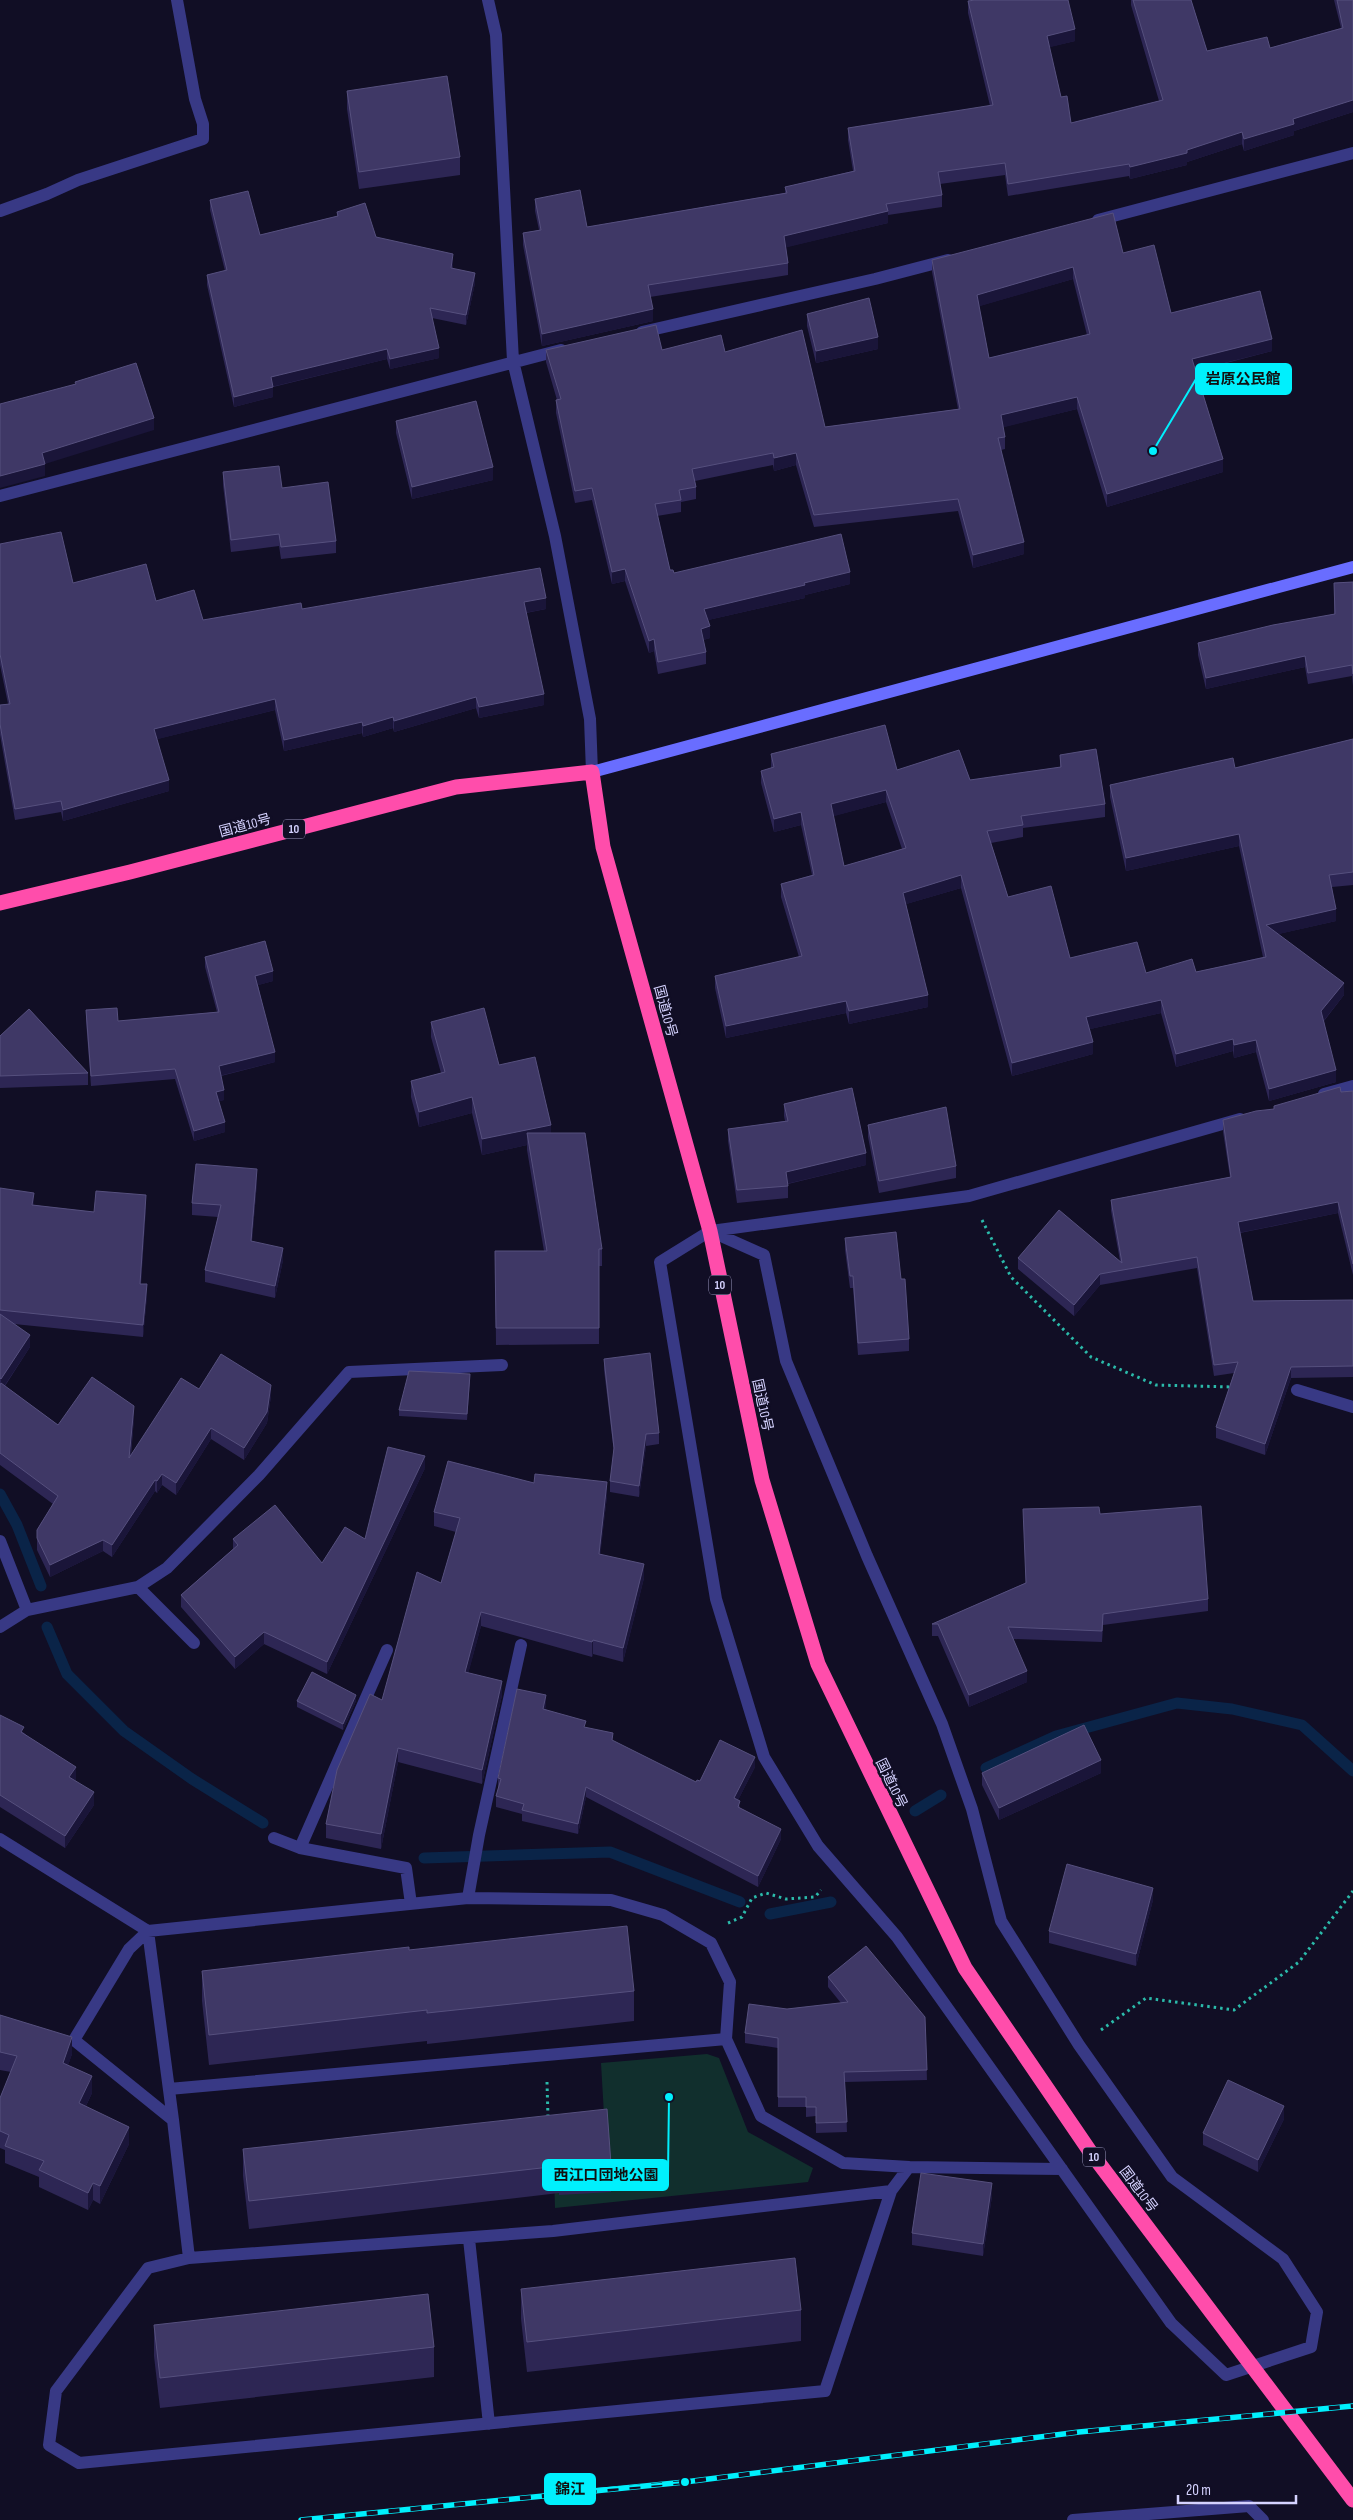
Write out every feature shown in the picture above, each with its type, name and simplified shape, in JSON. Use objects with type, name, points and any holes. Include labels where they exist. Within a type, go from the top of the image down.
[{"type":"highway","name":"国道10号","points":[[0,903],[130,872],[456,787],[592,772],[603,847],[710,1231],[762,1480],[818,1664],[876,1788],[965,1968],[1089,2150],[1353,2500]]},
{"type":"street","points":[[0,211],[47,194],[78,180],[203,139],[203,124],[195,99],[177,0]]},
{"type":"street","points":[[488,0],[496,35],[513,361],[556,536],[590,719],[592,772],[1353,567]]},
{"type":"street","points":[[1085,224],[1353,153]]},
{"type":"street","points":[[627,335],[865,281],[961,256]]},
{"type":"street","points":[[0,496],[513,361],[570,348]]},
{"type":"street","points":[[1315,1097],[1353,1086]]},
{"type":"street","points":[[710,1231],[764,1255],[786,1361],[866,1556],[942,1724],[972,1809],[1001,1921],[1079,2045],[1172,2176],[1283,2259],[1317,2312],[1311,2347],[1226,2375],[1171,2323],[897,1937],[818,1846],[764,1757],[716,1599],[660,1262],[710,1231],[970,1196],[1257,1114]]},
{"type":"street","points":[[0,1627],[27,1610],[138,1587],[167,1568],[252,1482],[350,1372],[502,1365]]},
{"type":"street","points":[[1297,1390],[1353,1406]]},
{"type":"street","points":[[0,1541],[27,1610]]},
{"type":"street","points":[[138,1587],[194,1643]]},
{"type":"street","points":[[468,1898],[479,1836],[522,1645]]},
{"type":"street","points":[[300,1848],[387,1650]]},
{"type":"street","points":[[274,1838],[300,1848],[406,1868],[411,1904]]},
{"type":"street","points":[[0,1839],[148,1931]]},
{"type":"street","points":[[174,2120],[74,2040],[129,1949],[148,1931],[468,1898],[611,1900],[663,1915],[711,1943],[730,1982],[726,2040],[761,2116],[843,2164],[1062,2169]]},
{"type":"street","points":[[148,1931],[174,2120],[190,2258]]},
{"type":"street","points":[[169,2089],[726,2040]]},
{"type":"street","points":[[891,2191],[469,2239],[190,2258],[148,2268],[56,2392],[49,2445],[80,2464],[825,2391],[891,2191],[909,2167]]},
{"type":"street","points":[[469,2239],[489,2424]]},
{"type":"street","points":[[1073,2520],[1249,2506],[1263,2520]]},
{"type":"path","points":[[970,1196],[1011,1278],[1092,1357],[1156,1385],[1241,1388]]},
{"type":"path","points":[[718,1922],[727,1923],[742,1917],[752,1898],[766,1893],[786,1899],[815,1897],[839,1870]]},
{"type":"path","points":[[1079,2045],[1146,1998],[1234,2010],[1299,1962],[1353,1891]]},
{"type":"path","points":[[546,2056],[548,2124]]},
{"type":"green space","points":[[707,2054],[719,2058],[748,2132],[813,2168],[808,2182],[555,2208],[553,2136],[605,2132],[601,2063]]},
{"type":"building","points":[[1068,0],[1075,29],[1047,36],[1061,97],[1067,96],[1071,123],[1163,100],[1133,0],[1191,0],[1207,51],[1267,37],[1270,48],[1343,28],[1337,0],[1353,0],[1353,100],[1293,119],[1294,124],[1244,139],[1242,132],[1187,150],[1187,153],[1130,167],[1129,164],[1008,184],[1005,163],[938,172],[942,195],[886,204],[888,211],[784,236],[788,263],[648,285],[653,309],[542,334],[523,233],[541,230],[535,199],[580,190],[587,227],[787,193],[785,187],[855,171],[848,128],[993,105],[968,1]]},
{"type":"building","points":[[447,76],[460,157],[359,172],[347,91]]},
{"type":"building","points":[[248,191],[260,235],[338,216],[337,212],[365,203],[376,237],[453,254],[451,268],[475,273],[466,315],[430,308],[439,348],[390,359],[387,349],[271,377],[273,387],[234,397],[207,275],[227,270],[210,200]]},
{"type":"building","points":[[1113,213],[1123,253],[1154,245],[1171,313],[1260,291],[1272,339],[1192,359],[1223,459],[1107,494],[1077,397],[1001,415],[1005,437],[998,438],[1024,542],[973,555],[958,499],[814,515],[796,453],[774,458],[773,453],[692,469],[696,487],[679,490],[681,500],[655,504],[670,570],[673,570],[674,573],[841,534],[850,572],[804,583],[805,585],[704,609],[710,626],[701,629],[706,652],[658,662],[654,639],[649,641],[625,569],[612,572],[592,488],[575,491],[556,400],[561,399],[546,350],[656,325],[662,350],[721,335],[725,352],[802,330],[825,427],[960,409],[932,260]],"holes":[[[1073,267],[1090,334],[989,358],[977,295]]]},
{"type":"building","points":[[869,298],[878,337],[816,351],[807,314]]},
{"type":"building","points":[[136,363],[154,418],[42,453],[45,464],[0,476],[0,404],[76,384],[75,382]]},
{"type":"building","points":[[476,401],[493,467],[412,487],[396,421]]},
{"type":"building","points":[[279,466],[282,488],[328,482],[336,541],[281,547],[279,534],[231,540],[223,472]]},
{"type":"building","points":[[61,532],[73,583],[146,564],[156,601],[194,590],[203,620],[301,603],[302,609],[540,568],[546,598],[524,602],[544,694],[479,707],[476,697],[394,721],[393,717],[363,726],[362,722],[284,740],[275,699],[154,729],[169,780],[63,810],[61,801],[15,809],[0,724],[0,705],[10,704],[0,654],[0,544]]},
{"type":"building","points":[[1353,582],[1353,674],[1352,665],[1308,673],[1305,656],[1206,678],[1198,643],[1273,625],[1335,614],[1334,583]]},
{"type":"building","points":[[885,725],[897,770],[959,750],[970,780],[1061,767],[1060,755],[1096,749],[1105,804],[1021,816],[1023,825],[987,831],[1008,897],[1051,886],[1070,958],[1137,942],[1146,973],[1192,959],[1196,972],[1266,957],[1239,834],[1126,858],[1110,785],[1233,758],[1235,768],[1353,739],[1353,872],[1329,875],[1336,909],[1266,925],[1344,983],[1321,1011],[1336,1070],[1269,1089],[1256,1040],[1234,1045],[1233,1039],[1176,1054],[1161,1000],[1086,1017],[1093,1042],[1012,1063],[961,875],[903,893],[928,995],[849,1011],[846,1001],[726,1026],[715,976],[802,956],[781,884],[814,875],[801,812],[774,819],[761,771],[774,767],[771,754]],"holes":[[[886,790],[906,848],[844,866],[831,804]]]},
{"type":"building","points":[[265,941],[273,971],[255,976],[275,1052],[219,1066],[224,1090],[216,1092],[225,1122],[194,1131],[175,1069],[91,1076],[86,1010],[117,1008],[118,1021],[219,1012],[205,957]]},
{"type":"building","points":[[484,1008],[499,1065],[535,1057],[551,1125],[482,1139],[472,1097],[419,1112],[411,1081],[445,1072],[431,1022]]},
{"type":"building","points":[[29,1009],[88,1073],[0,1076],[0,1036]]},
{"type":"building","points":[[1340,1087],[1341,1092],[1353,1091],[1353,1264],[1338,1202],[1238,1222],[1253,1301],[1353,1300],[1353,1366],[1291,1367],[1265,1444],[1216,1427],[1238,1362],[1214,1365],[1197,1257],[1100,1274],[1074,1305],[1018,1258],[1059,1210],[1122,1263],[1111,1200],[1231,1177],[1223,1120],[1256,1111],[1274,1109],[1274,1106]]},
{"type":"building","points":[[852,1088],[866,1153],[786,1172],[788,1186],[737,1190],[728,1129],[788,1121],[784,1104]]},
{"type":"building","points":[[946,1107],[956,1166],[879,1181],[868,1125]]},
{"type":"building","points":[[527,1133],[585,1133],[602,1249],[599,1249],[599,1328],[496,1328],[495,1251],[547,1251]]},
{"type":"building","points":[[196,1164],[257,1169],[251,1241],[283,1248],[275,1286],[205,1270],[221,1205],[192,1203]]},
{"type":"building","points":[[0,1188],[34,1193],[32,1205],[94,1212],[96,1191],[146,1195],[140,1284],[147,1284],[143,1325],[0,1310]]},
{"type":"building","points":[[896,1232],[901,1279],[905,1279],[909,1339],[858,1343],[853,1276],[850,1276],[845,1238]]},
{"type":"building","points":[[0,1314],[30,1335],[1,1379],[0,1378]]},
{"type":"building","points":[[650,1353],[659,1433],[646,1434],[639,1486],[610,1481],[614,1448],[604,1359]]},
{"type":"building","points":[[221,1354],[271,1385],[267,1412],[244,1448],[211,1428],[176,1483],[162,1474],[157,1481],[155,1480],[112,1545],[103,1540],[50,1565],[37,1538],[37,1530],[58,1496],[0,1453],[1,1383],[58,1425],[92,1377],[134,1406],[129,1458],[181,1378],[199,1389]]},
{"type":"building","points":[[409,1371],[470,1374],[467,1414],[399,1410]]},
{"type":"building","points":[[388,1447],[425,1456],[327,1662],[264,1632],[235,1657],[181,1595],[238,1545],[233,1539],[275,1505],[322,1563],[345,1527],[365,1539]]},
{"type":"building","points":[[448,1461],[534,1483],[535,1474],[607,1482],[599,1554],[644,1564],[623,1648],[593,1640],[592,1642],[481,1612],[465,1672],[502,1681],[482,1770],[398,1748],[381,1834],[326,1824],[337,1770],[370,1694],[382,1700],[417,1572],[441,1583],[460,1518],[434,1512]]},
{"type":"building","points":[[1201,1506],[1208,1599],[1103,1614],[1102,1631],[1008,1627],[1027,1671],[969,1695],[938,1624],[932,1624],[1026,1583],[1023,1509],[1099,1507],[1100,1514]]},
{"type":"building","points":[[312,1672],[356,1695],[343,1724],[297,1701]]},
{"type":"building","points":[[517,1689],[546,1695],[543,1709],[586,1721],[584,1727],[613,1733],[612,1740],[696,1782],[697,1780],[700,1781],[720,1740],[755,1757],[734,1798],[740,1801],[738,1807],[781,1829],[758,1876],[586,1787],[578,1824],[522,1810],[524,1804],[496,1796],[501,1779],[498,1778]]},
{"type":"building","points":[[0,1715],[24,1727],[21,1732],[76,1767],[69,1777],[94,1792],[65,1836],[0,1795]]},
{"type":"building","points":[[1084,1725],[1101,1760],[999,1808],[982,1773]]},
{"type":"building","points":[[1067,1864],[1153,1888],[1136,1954],[1049,1931]]},
{"type":"building","points":[[627,1926],[634,1991],[427,2013],[427,2010],[209,2035],[202,1971],[409,1947],[409,1950]]},
{"type":"building","points":[[866,1946],[925,2017],[927,2070],[844,2072],[847,2122],[816,2123],[816,2107],[806,2107],[806,2097],[778,2097],[778,2038],[745,2033],[749,2004],[787,2009],[848,2002],[828,1977]]},
{"type":"building","points":[[0,2015],[72,2037],[63,2063],[92,2076],[79,2103],[129,2127],[100,2186],[93,2183],[88,2193],[39,2170],[44,2161],[5,2146],[9,2135],[0,2131],[0,2098],[17,2056],[0,2052]]},
{"type":"building","points":[[1228,2080],[1284,2106],[1258,2160],[1203,2133]]},
{"type":"building","points":[[607,2109],[611,2164],[559,2168],[559,2166],[249,2201],[243,2149]]},
{"type":"building","points":[[921,2173],[992,2183],[983,2244],[912,2233]]},
{"type":"building","points":[[795,2258],[801,2310],[527,2342],[521,2289]]},
{"type":"building","points":[[428,2294],[434,2347],[160,2378],[154,2325]]},
{"type":"waterway","points":[[0,1494],[17,1525],[41,1586]]},
{"type":"waterway","points":[[47,1627],[67,1674],[124,1731],[192,1779],[263,1823]]},
{"type":"waterway","points":[[986,1768],[1056,1736],[1177,1703],[1232,1709],[1302,1725],[1353,1771]]},
{"type":"waterway","points":[[915,1811],[941,1795]]},
{"type":"waterway","points":[[424,1858],[610,1852],[740,1902]]},
{"type":"waterway","points":[[770,1914],[831,1902]]},
{"type":"railway","points":[[301,2520],[685,2482],[1079,2432],[1353,2406]]},
{"type":"place","name":"岩原公民館","points":[[1153,451]]},
{"type":"place","name":"西江口団地公園","points":[[669,2097]]},
{"type":"place","name":"錦江","points":[[685,2482]]}]
